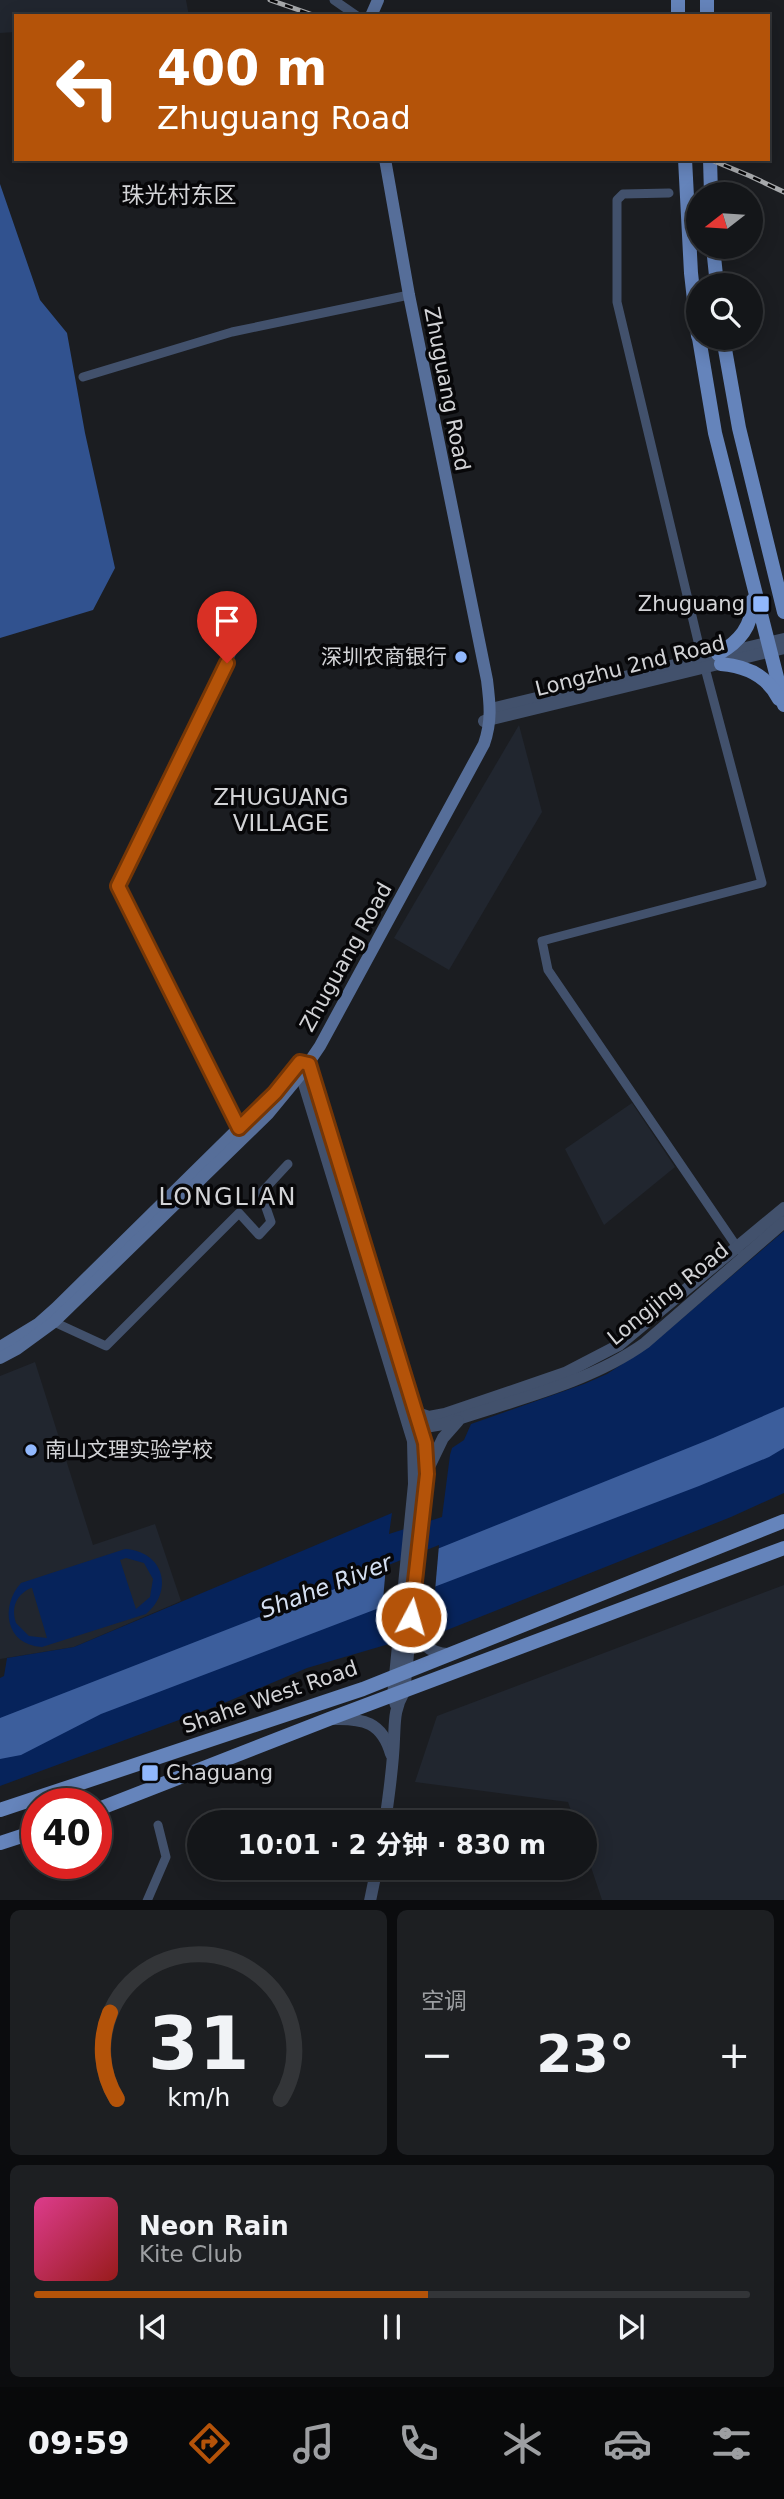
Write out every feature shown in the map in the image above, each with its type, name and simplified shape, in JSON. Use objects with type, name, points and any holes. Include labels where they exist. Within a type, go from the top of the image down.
[{"type":"main road","name":"Zhuguang Road","points":[[0,1358],[27,1343],[54,1322],[268,1114],[303,1067],[314,1041],[489,716],[385,161]]},
{"type":"main road","points":[[685,161],[691,273]]},
{"type":"main road","points":[[710,161],[711,182]]},
{"type":"main road","points":[[700,350],[715,433],[754,588],[774,648],[784,706]]},
{"type":"main road","points":[[725,350],[739,428],[784,612]]},
{"type":"main road","points":[[754,588],[750,621],[743,635],[719,659],[752,670],[765,680],[784,706]]},
{"type":"main road","name":"Zhuguang Road","points":[[0,1347],[38,1324],[56,1308],[303,1067]]},
{"type":"main road","name":"Shahe West Road","points":[[0,1810],[363,1689],[784,1521]]},
{"type":"main road","name":"Shahe West Road","points":[[112,1804],[329,1719],[397,1698],[784,1548]]},
{"type":"main road","points":[[0,1843],[21,1836]]},
{"type":"street","points":[[334,0],[354,14]]},
{"type":"street","points":[[669,193],[624,194],[617,200],[617,302],[703,663],[762,883],[542,941],[548,970],[740,1252]]},
{"type":"street","points":[[83,377],[232,331],[409,295]]},
{"type":"street","points":[[239,638],[118,886],[239,1128]]},
{"type":"street","name":"Longzhu 2nd Road","points":[[489,716],[774,648],[784,639]]},
{"type":"street","points":[[303,1067],[412,1416],[415,1474],[386,1810]]},
{"type":"street","points":[[54,1322],[106,1346],[239,1213],[259,1235],[271,1222],[261,1193],[288,1164]]},
{"type":"street","name":"Longjing Road","points":[[421,1426],[438,1426],[584,1377],[625,1357],[784,1208]]},
{"type":"street","name":"Longjing Road","points":[[412,1416],[445,1414],[565,1373],[600,1356],[638,1332],[740,1252],[784,1222]]},
{"type":"street","points":[[400,1674],[411,1617],[427,1474],[421,1426],[412,1416]]},
{"type":"street","points":[[427,1474],[443,1438],[466,1416]]},
{"type":"street","points":[[411,1617],[416,1634],[423,1643],[438,1653],[450,1654]]},
{"type":"street","points":[[329,1719],[352,1719],[372,1725],[384,1738],[392,1758]]},
{"type":"street","points":[[147,1900],[166,1857],[158,1825]]},
{"type":"street","points":[[370,1900],[374,1880]]},
{"type":"shaded area","points":[[0,0],[186,0],[189,14],[14,14],[14,32],[0,33]]},
{"type":"shaded area","points":[[0,184],[40,300],[67,333],[85,433],[115,568],[93,610],[0,638]]},
{"type":"shaded area","points":[[519,725],[542,812],[449,970],[394,938]]},
{"type":"shaded area","points":[[632,1103],[675,1167],[604,1225],[565,1149]]},
{"type":"shaded area","points":[[784,1231],[784,1493],[731,1517],[442,1632],[430,1632],[307,1668],[217,1706],[0,1786],[0,1678],[4,1676],[7,1658],[74,1647],[392,1513],[389,1534],[442,1517],[452,1448],[464,1440],[471,1424],[607,1374],[651,1345]]},
{"type":"shaded area","name":"南山文理实验学校","points":[[35,1362],[93,1545],[155,1524],[181,1601],[74,1647],[0,1659],[0,1376]]},
{"type":"shaded area","points":[[784,1407],[784,1448],[769,1457],[101,1714],[21,1755],[0,1759],[0,1718],[259,1617],[263,1619]]},
{"type":"shaded area","points":[[125,1549],[138,1551],[156,1564],[162,1583],[155,1604],[146,1614],[42,1647],[30,1645],[20,1639],[10,1623],[10,1602],[21,1583]],"holes":[[[126,1558],[144,1563],[153,1579],[150,1597],[136,1609],[120,1560]],[[32,1588],[47,1638],[29,1636],[16,1623],[16,1602]]]},
{"type":"shaded area","points":[[784,1585],[784,1900],[602,1900],[595,1880],[597,1810],[571,1810],[568,1802],[415,1782],[437,1716]]},
{"type":"pier","points":[[439,1545],[435,1591],[382,1611],[386,1566]]},
{"type":"railway","points":[[270,0],[310,14]]},
{"type":"railway","points":[[714,161],[784,192]]},
{"type":"place","name":"Zhuguang","points":[[761,604]]},
{"type":"place","name":"深圳农商银行","points":[[461,657]]},
{"type":"place","name":"南山文理实验学校","points":[[31,1450]]},
{"type":"place","name":"Chaguang","points":[[150,1773]]},
{"type":"district","name":"珠光村东区","points":[[179,195]]},
{"type":"district","name":"ZHUGUANG VILLAGE","points":[[281,810]]},
{"type":"district","name":"LONGLIAN","points":[[228,1197]]},
{"type":"route","points":[[227,663],[118,886],[239,1128],[275,1093],[300,1062],[309,1064],[425,1443],[427,1474],[411,1617]]},
{"type":"water label","name":"Shahe River","points":[[326,1586]]}]
